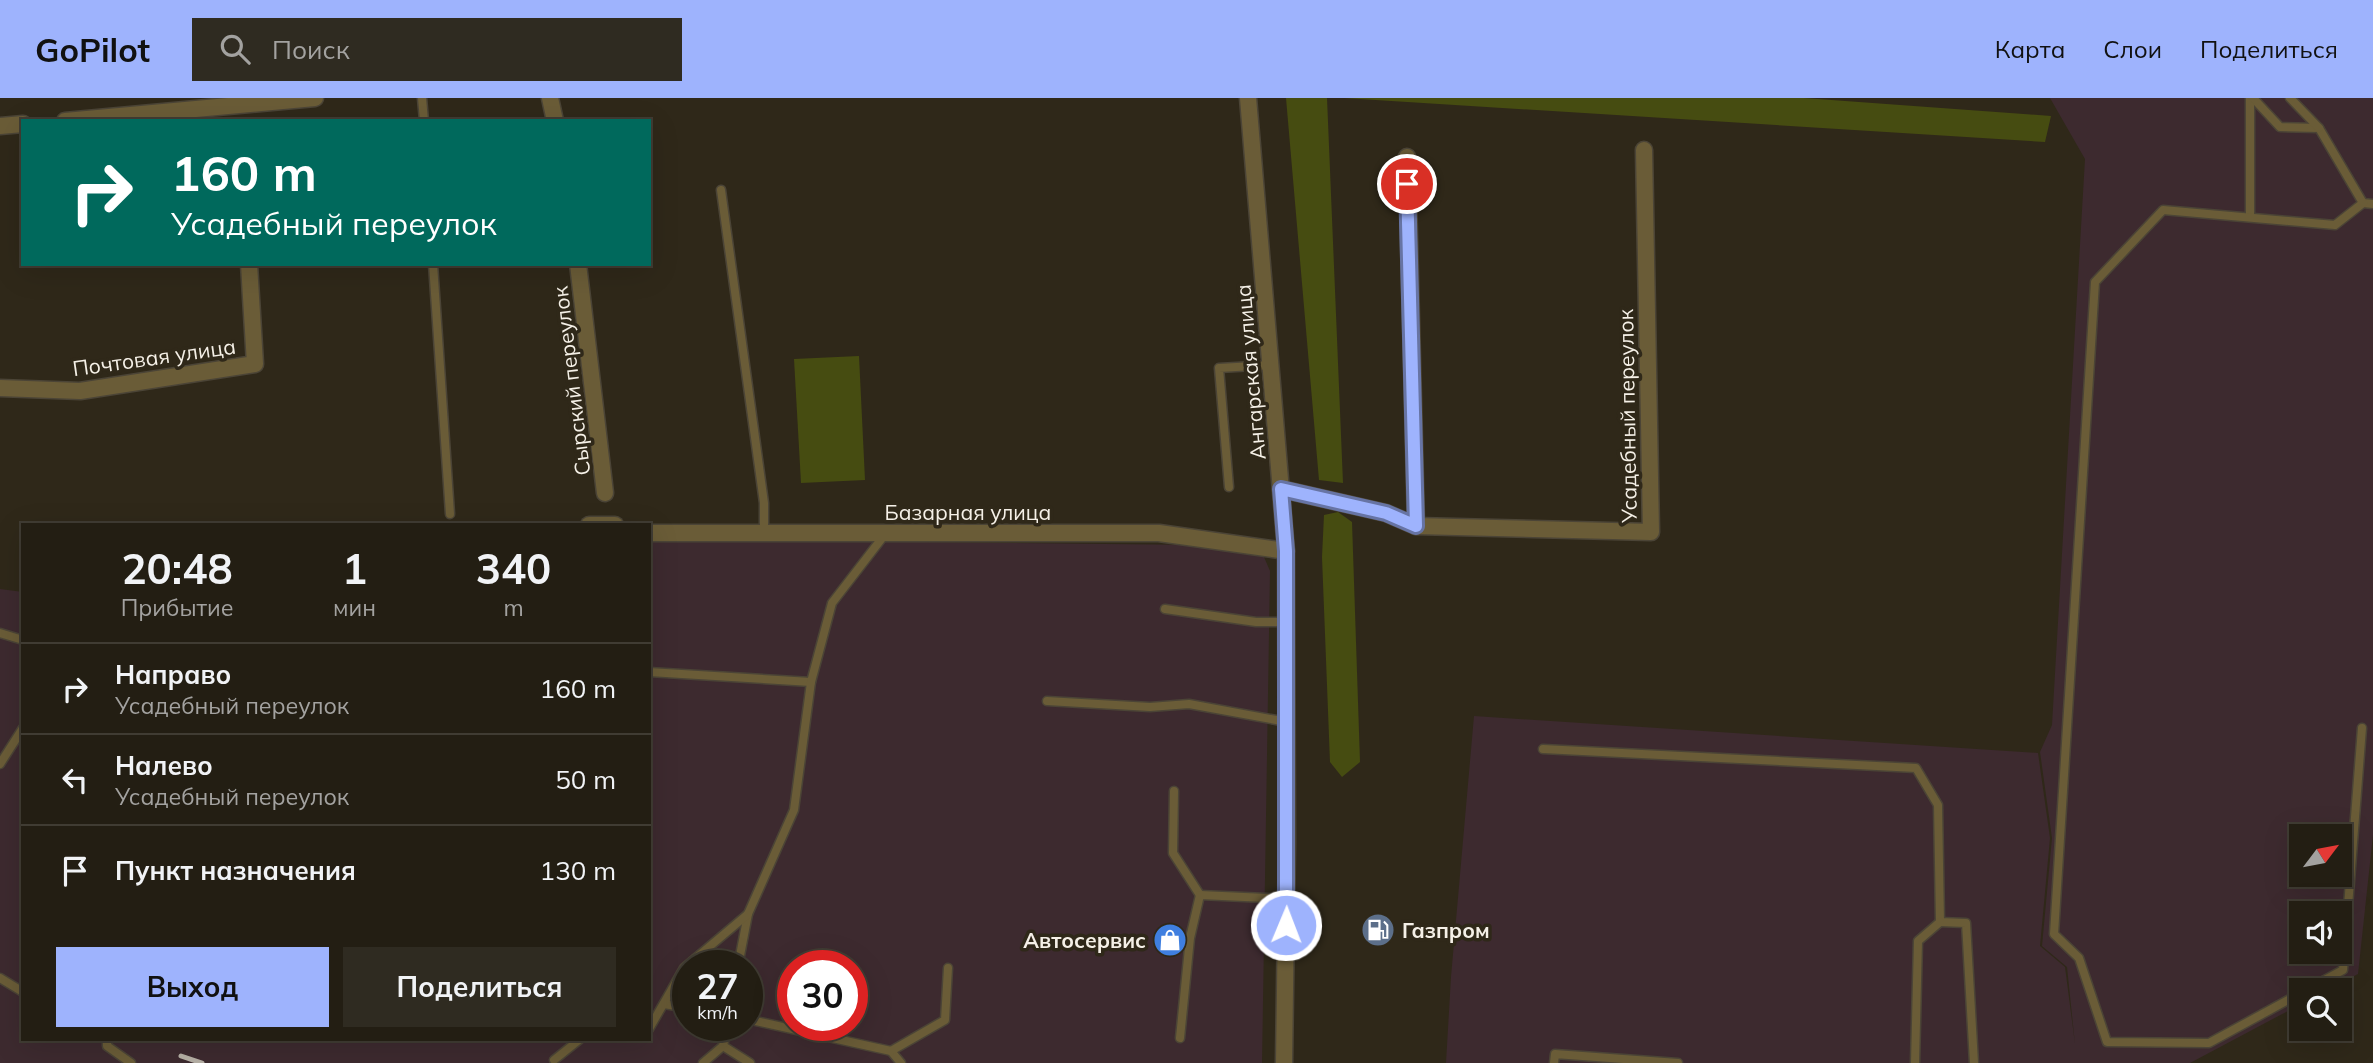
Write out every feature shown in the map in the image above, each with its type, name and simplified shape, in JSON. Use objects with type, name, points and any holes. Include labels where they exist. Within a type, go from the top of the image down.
[{"type":"street","points":[[111,119],[248,113],[293,98],[315,98]]},
{"type":"street","points":[[550,98],[555,119]]},
{"type":"street","name":"Ангарская улица","points":[[1248,98],[1286,551],[1287,899],[1284,1063]]},
{"type":"street","points":[[0,127],[21,124]]},
{"type":"street","name":"Усадебный переулок","points":[[1281,489],[1386,513],[1416,526],[1651,532],[1644,150]]},
{"type":"street","points":[[1407,157],[1416,526]]},
{"type":"street","name":"Почтовая улица","points":[[0,388],[80,390],[254,364],[249,266]]},
{"type":"street","name":"Сырский переулок","points":[[578,266],[605,493]]},
{"type":"street","name":"Базарная улица","points":[[651,533],[1158,533],[1286,551]]},
{"type":"lane","points":[[422,98],[424,119]]},
{"type":"lane","points":[[2251,98],[2280,127],[2319,128]]},
{"type":"lane","points":[[2250,217],[2251,98]]},
{"type":"lane","points":[[2289,1000],[2209,1043],[2107,1042],[2079,958],[2054,934],[2095,282],[2163,209],[2335,225],[2368,203],[2319,128],[2290,98]]},
{"type":"lane","points":[[721,190],[764,503],[764,534]]},
{"type":"lane","points":[[433,266],[450,514]]},
{"type":"lane","points":[[1229,487],[1219,368],[1271,365]]},
{"type":"lane","points":[[741,950],[748,914],[794,810],[811,682],[832,603],[886,533]]},
{"type":"lane","points":[[1165,609],[1256,622],[1286,622]]},
{"type":"lane","points":[[0,633],[21,639]]},
{"type":"lane","points":[[651,672],[811,682]]},
{"type":"lane","points":[[1047,701],[1150,707],[1189,704],[1287,722]]},
{"type":"lane","points":[[2329,978],[2343,970],[2362,728]]},
{"type":"lane","points":[[0,764],[21,731]]},
{"type":"lane","points":[[1542,749],[1916,768],[1938,804],[1940,922]]},
{"type":"lane","points":[[1174,791],[1174,853],[1200,895],[1190,938],[1180,1038]]},
{"type":"lane","points":[[1200,895],[1287,899]]},
{"type":"lane","points":[[651,1026],[684,968],[748,914]]},
{"type":"lane","points":[[1915,1063],[1918,941],[1940,922],[1966,923],[1974,1063]]},
{"type":"lane","points":[[891,1051],[946,1020],[948,968]]},
{"type":"lane","points":[[0,978],[21,991]]},
{"type":"lane","points":[[664,1004],[672,1005]]},
{"type":"lane","points":[[763,1023],[891,1051],[901,1063]]},
{"type":"lane","points":[[107,1041],[107,1046],[131,1063]]},
{"type":"lane","points":[[554,1060],[578,1041]]},
{"type":"lane","points":[[703,1063],[723,1046],[724,1041]]},
{"type":"lane","points":[[723,1046],[750,1063]]},
{"type":"lane","points":[[1554,1063],[1555,1055],[1678,1063]]},
{"type":"shaded area","points":[[2050,98],[2373,98],[2373,835],[2358,974],[2350,978],[2289,978],[2289,1010],[2190,1063],[1446,1063],[1474,716],[2038,753],[2050,838],[2040,946],[2065,967],[2075,1044],[2067,967],[2042,946],[2052,838],[2040,752],[2052,725],[2085,159]]},
{"type":"shaded area","points":[[651,539],[1198,545],[1264,557],[1270,571],[1262,1063],[0,1063],[0,589],[21,592],[21,1041],[651,1041]]},
{"type":"green space","points":[[1286,98],[1327,98],[1343,483],[1319,480]]},
{"type":"green space","points":[[1344,98],[1804,98],[2051,116],[2045,142]]},
{"type":"green space","points":[[859,356],[865,480],[801,483],[794,359]]},
{"type":"green space","points":[[1338,512],[1352,522],[1360,762],[1342,777],[1330,762],[1322,557],[1324,515]]},
{"type":"railway","points":[[181,1056],[202,1063]]},
{"type":"place","name":"Газпром","points":[[1378,930]]},
{"type":"place","name":"Автосервис","points":[[1170,940]]},
{"type":"route","points":[[1286,925],[1286,551],[1281,489],[1386,513],[1416,526],[1407,184]]}]
